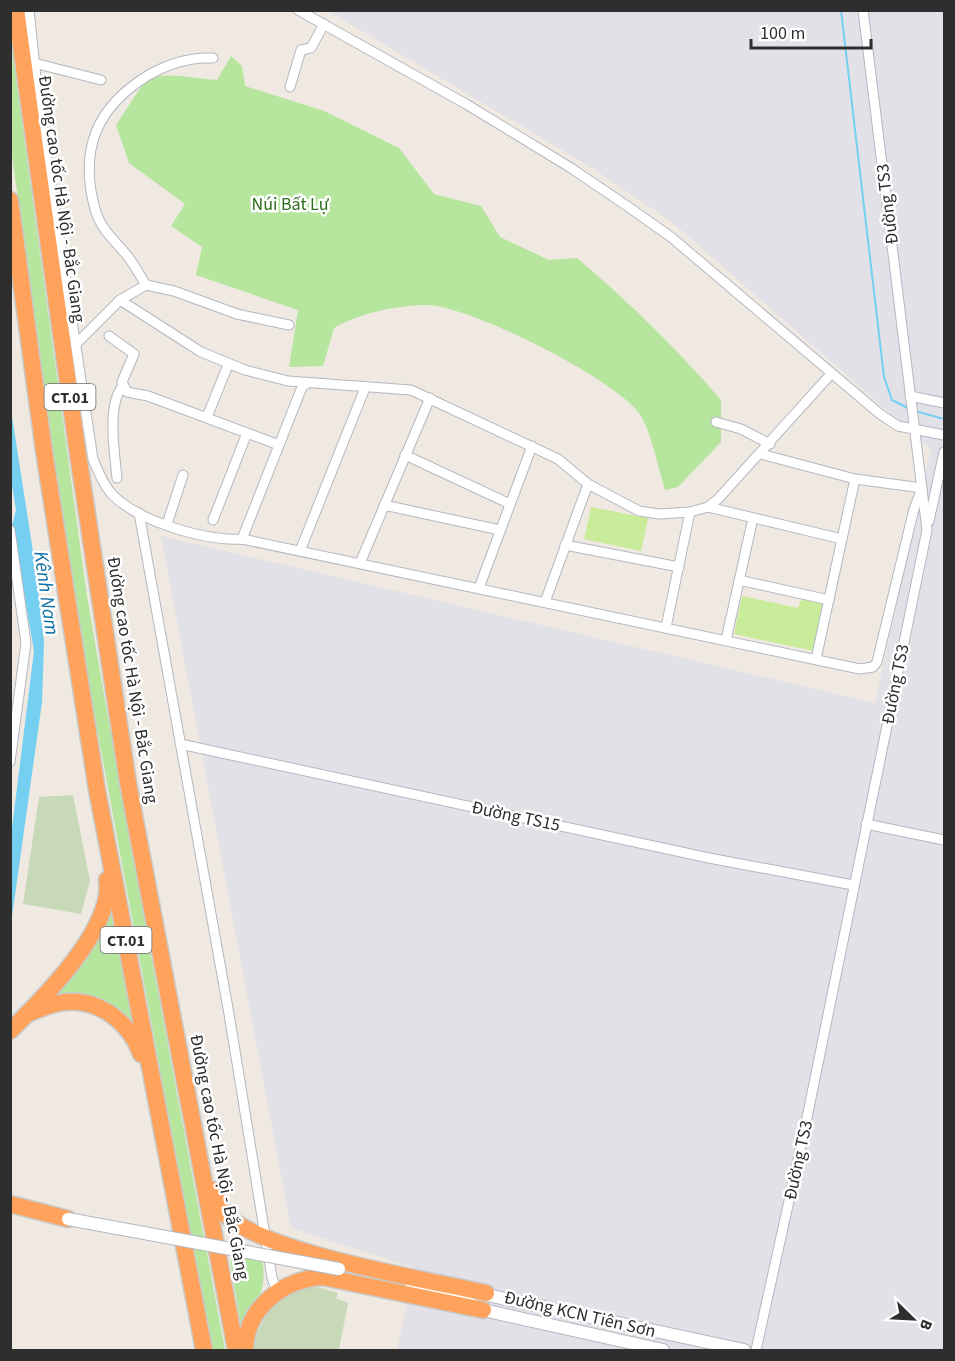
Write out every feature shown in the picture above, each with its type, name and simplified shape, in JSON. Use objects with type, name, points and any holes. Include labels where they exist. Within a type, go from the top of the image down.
[{"type":"highway","name":"Đường cao tốc Hà Nội - Bắc Giang","points":[[16,10],[77,448],[128,783],[236,1350]]},
{"type":"highway","name":"CT.01","points":[[10,200],[44,451],[97,790],[204,1350]]},
{"type":"highway","points":[[10,1032],[29,1013],[96,930],[109,893],[79,720],[69,615]]},
{"type":"highway","points":[[128,783],[148,851],[211,1178],[219,1207],[240,1226],[267,1239],[304,1251],[486,1293]]},
{"type":"highway","points":[[29,1013],[65,1002],[95,1005],[108,1012],[132,1034],[140,1052],[166,1189],[188,1265]]},
{"type":"highway","points":[[10,1204],[68,1219]]},
{"type":"highway","points":[[245,1350],[250,1329],[267,1301],[288,1284],[307,1278],[323,1277],[483,1310]]},
{"type":"main road","points":[[68,1219],[339,1269],[449,1294]]},
{"type":"main road","name":"Đường KCN Tiên Sơn","points":[[449,1294],[486,1293],[744,1350]]},
{"type":"main road","name":"Đường KCN Tiên Sơn","points":[[449,1294],[483,1310],[663,1350]]},
{"type":"street","points":[[28,10],[93,459],[101,479],[112,494],[139,513],[167,524],[223,540],[242,539],[860,669],[873,667],[877,662],[914,509],[922,488],[855,479],[761,454]]},
{"type":"street","points":[[298,10],[466,104],[571,168],[630,208],[671,237],[831,374],[898,426],[914,424],[945,435]]},
{"type":"street","name":"Đường TS3","points":[[756,1350],[802,1142],[927,530],[863,10]]},
{"type":"street","points":[[291,87],[300,50],[311,48],[324,24]]},
{"type":"street","points":[[146,285],[129,257],[104,230],[95,211],[90,186],[90,157],[95,131],[107,108],[130,87],[161,68],[185,61],[213,58]]},
{"type":"street","points":[[34,63],[101,80]]},
{"type":"street","points":[[76,344],[120,300],[146,285],[174,291],[237,314],[289,325]]},
{"type":"street","points":[[120,300],[201,352],[228,365],[288,381],[411,390],[558,459],[588,483],[639,511],[659,514],[690,512],[708,507],[842,539]]},
{"type":"street","points":[[109,336],[134,354],[116,399],[112,423],[117,478]]},
{"type":"street","points":[[207,417],[228,365]]},
{"type":"street","points":[[708,507],[761,454],[831,374]]},
{"type":"street","points":[[242,539],[302,387],[308,383]]},
{"type":"street","points":[[123,386],[127,392],[148,396],[279,446]]},
{"type":"street","points":[[300,551],[365,388]]},
{"type":"street","points":[[910,396],[945,403]]},
{"type":"street","points":[[360,563],[430,398]]},
{"type":"street","points":[[716,422],[741,429],[770,444]]},
{"type":"street","points":[[213,520],[247,433]]},
{"type":"street","points":[[479,588],[532,446]]},
{"type":"street","points":[[927,530],[945,452]]},
{"type":"street","points":[[405,455],[510,504]]},
{"type":"street","points":[[167,524],[183,475]]},
{"type":"street","points":[[816,659],[855,479]]},
{"type":"street","points":[[545,602],[588,483]]},
{"type":"street","points":[[384,506],[501,530]]},
{"type":"street","points":[[666,627],[690,512]]},
{"type":"street","points":[[139,513],[272,1278],[277,1291]]},
{"type":"street","points":[[726,640],[753,518]]},
{"type":"street","points":[[10,530],[26,643],[10,762]]},
{"type":"street","points":[[566,545],[679,567]]},
{"type":"street","points":[[739,580],[829,600]]},
{"type":"street","name":"Đường TS15","points":[[180,744],[709,858],[853,885]]},
{"type":"street","points":[[866,824],[945,840]]},
{"type":"shaded area","points":[[328,11],[944,11],[944,1350],[397,1350],[415,1268],[291,1228],[161,536],[875,703],[931,449],[672,222],[592,168]]},
{"type":"green space","points":[[10,35],[87,596],[126,821],[225,1350],[212,1350],[81,642],[11,148]]},
{"type":"green space","name":"Núi Bất Lự","points":[[231,56],[242,66],[245,86],[324,111],[399,148],[434,194],[481,206],[500,237],[549,260],[577,258],[652,326],[721,400],[721,442],[678,487],[665,490],[645,423],[627,401],[575,365],[541,347],[507,330],[446,308],[426,305],[403,307],[354,318],[334,328],[323,366],[289,367],[298,310],[196,275],[202,247],[171,226],[185,204],[129,163],[116,125],[147,78],[173,76],[217,80]]},
{"type":"green space","points":[[591,507],[648,518],[641,551],[584,539]]},
{"type":"green space","points":[[742,596],[798,608],[801,599],[824,604],[814,651],[734,634]]},
{"type":"green space","points":[[73,795],[90,881],[81,914],[23,904],[39,797]]},
{"type":"green space","points":[[111,906],[138,1027],[124,1015],[48,997]]},
{"type":"green space","points":[[233,1254],[262,1259],[262,1288],[252,1315],[242,1333],[230,1260]]},
{"type":"green space","points":[[318,1287],[338,1293],[336,1298],[348,1303],[339,1350],[253,1350],[266,1316],[279,1301],[297,1290]]},
{"type":"water","name":"Kênh Nam","points":[[11,410],[37,577],[44,643],[42,702],[11,924],[11,836],[34,651],[12,525],[16,510],[10,473]]},
{"type":"waterway","points":[[841,10],[884,377],[892,400],[910,409]]},
{"type":"waterway","points":[[915,411],[944,419]]}]
